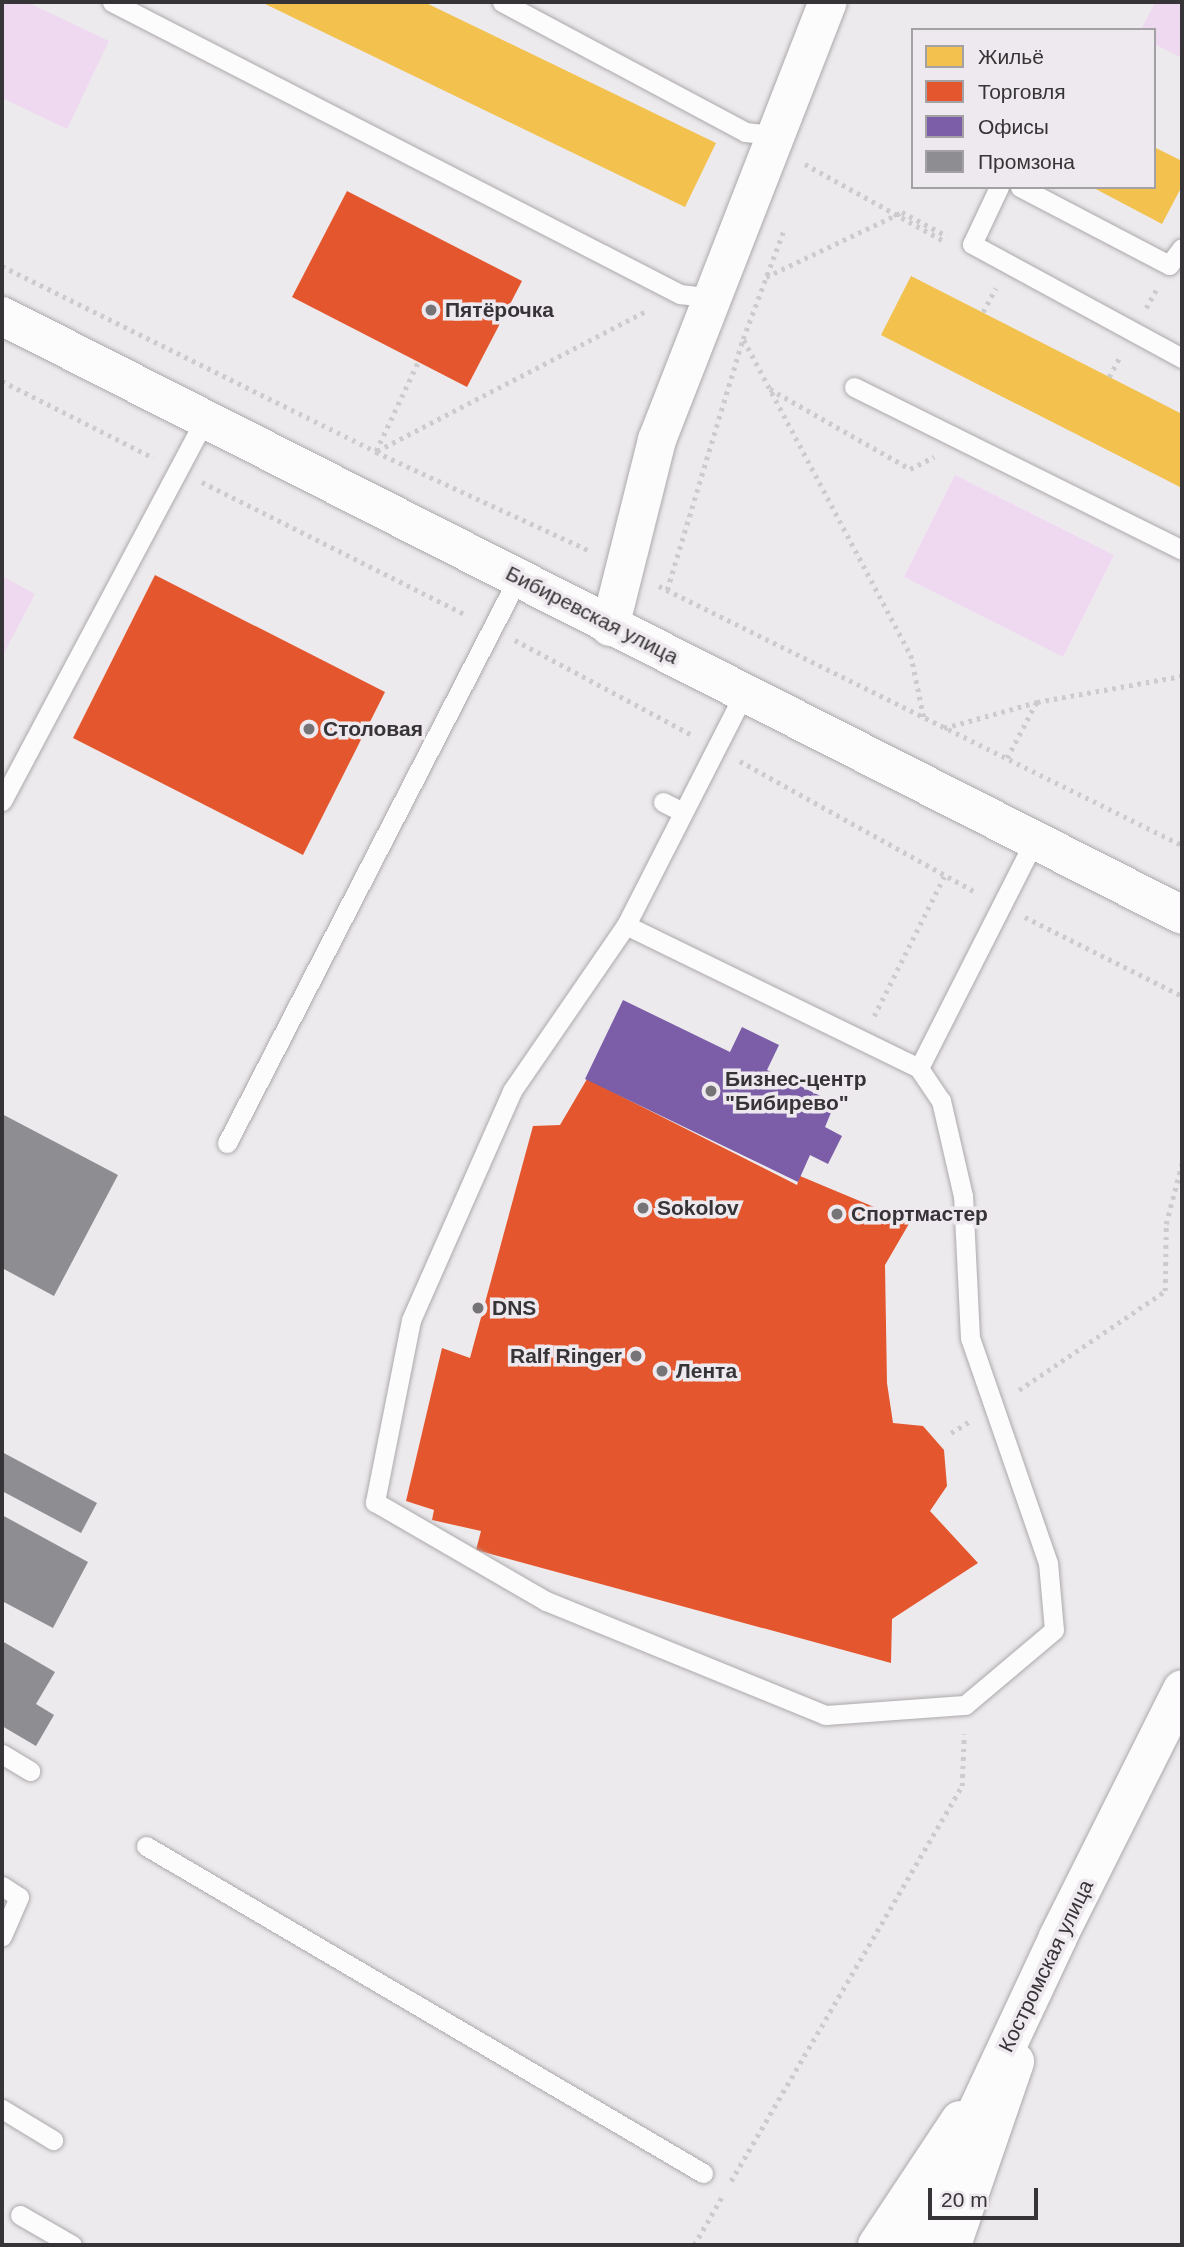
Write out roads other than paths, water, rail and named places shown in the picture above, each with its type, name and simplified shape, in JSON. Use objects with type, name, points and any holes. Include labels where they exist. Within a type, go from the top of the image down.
[{"type":"main road","points":[[610,627],[628,569],[657,440],[696,296],[773,135],[828,2]]},
{"type":"main road","name":"Бибиревская улица","points":[[2,316],[206,417],[610,627],[745,691],[1182,915]]},
{"type":"main road","name":"Костромская улица","points":[[914,2245],[1058,1937],[1182,1689]]},
{"type":"main road","points":[[952,2245],[1058,1937]]},
{"type":"main road","points":[[877,2245],[1003,2054]]},
{"type":"lane","points":[[112,2],[696,296]]},
{"type":"lane","points":[[502,2],[745,132],[773,135]]},
{"type":"lane","points":[[998,189],[972,244],[1182,358]]},
{"type":"lane","points":[[1024,189],[1169,265],[1182,248]]},
{"type":"lane","points":[[854,387],[1182,550]]},
{"type":"lane","points":[[2,801],[206,417]]},
{"type":"lane","points":[[227,1143],[519,578]]},
{"type":"lane","points":[[626,926],[919,1069],[941,1101],[963,1196],[970,1338],[1048,1563],[1054,1630],[965,1705],[825,1715],[546,1601],[375,1502],[411,1320],[512,1091],[626,926],[745,691]]},
{"type":"lane","points":[[663,802],[683,812]]},
{"type":"lane","points":[[919,1069],[1034,841]]},
{"type":"lane","points":[[2,1754],[30,1771]]},
{"type":"lane","points":[[146,1846],[703,2173]]},
{"type":"lane","points":[[2,1886],[19,1897],[2,1936]]},
{"type":"lane","points":[[2,2109],[53,2140]]},
{"type":"lane","points":[[20,2215],[72,2245]]},
{"type":"place","name":"Пятёрочка","points":[[431,310]]},
{"type":"place","name":"Столовая","points":[[309,729]]},
{"type":"place","name":"Бизнес-центр \"Бибирево\"","points":[[711,1091]]},
{"type":"place","name":"Sokolov","points":[[643,1208]]},
{"type":"place","name":"Спортмастер","points":[[837,1214]]},
{"type":"place","name":"DNS","points":[[478,1308]]},
{"type":"place","name":"Ralf Ringer","points":[[636,1356]]},
{"type":"place","name":"Лента","points":[[662,1371]]}]
